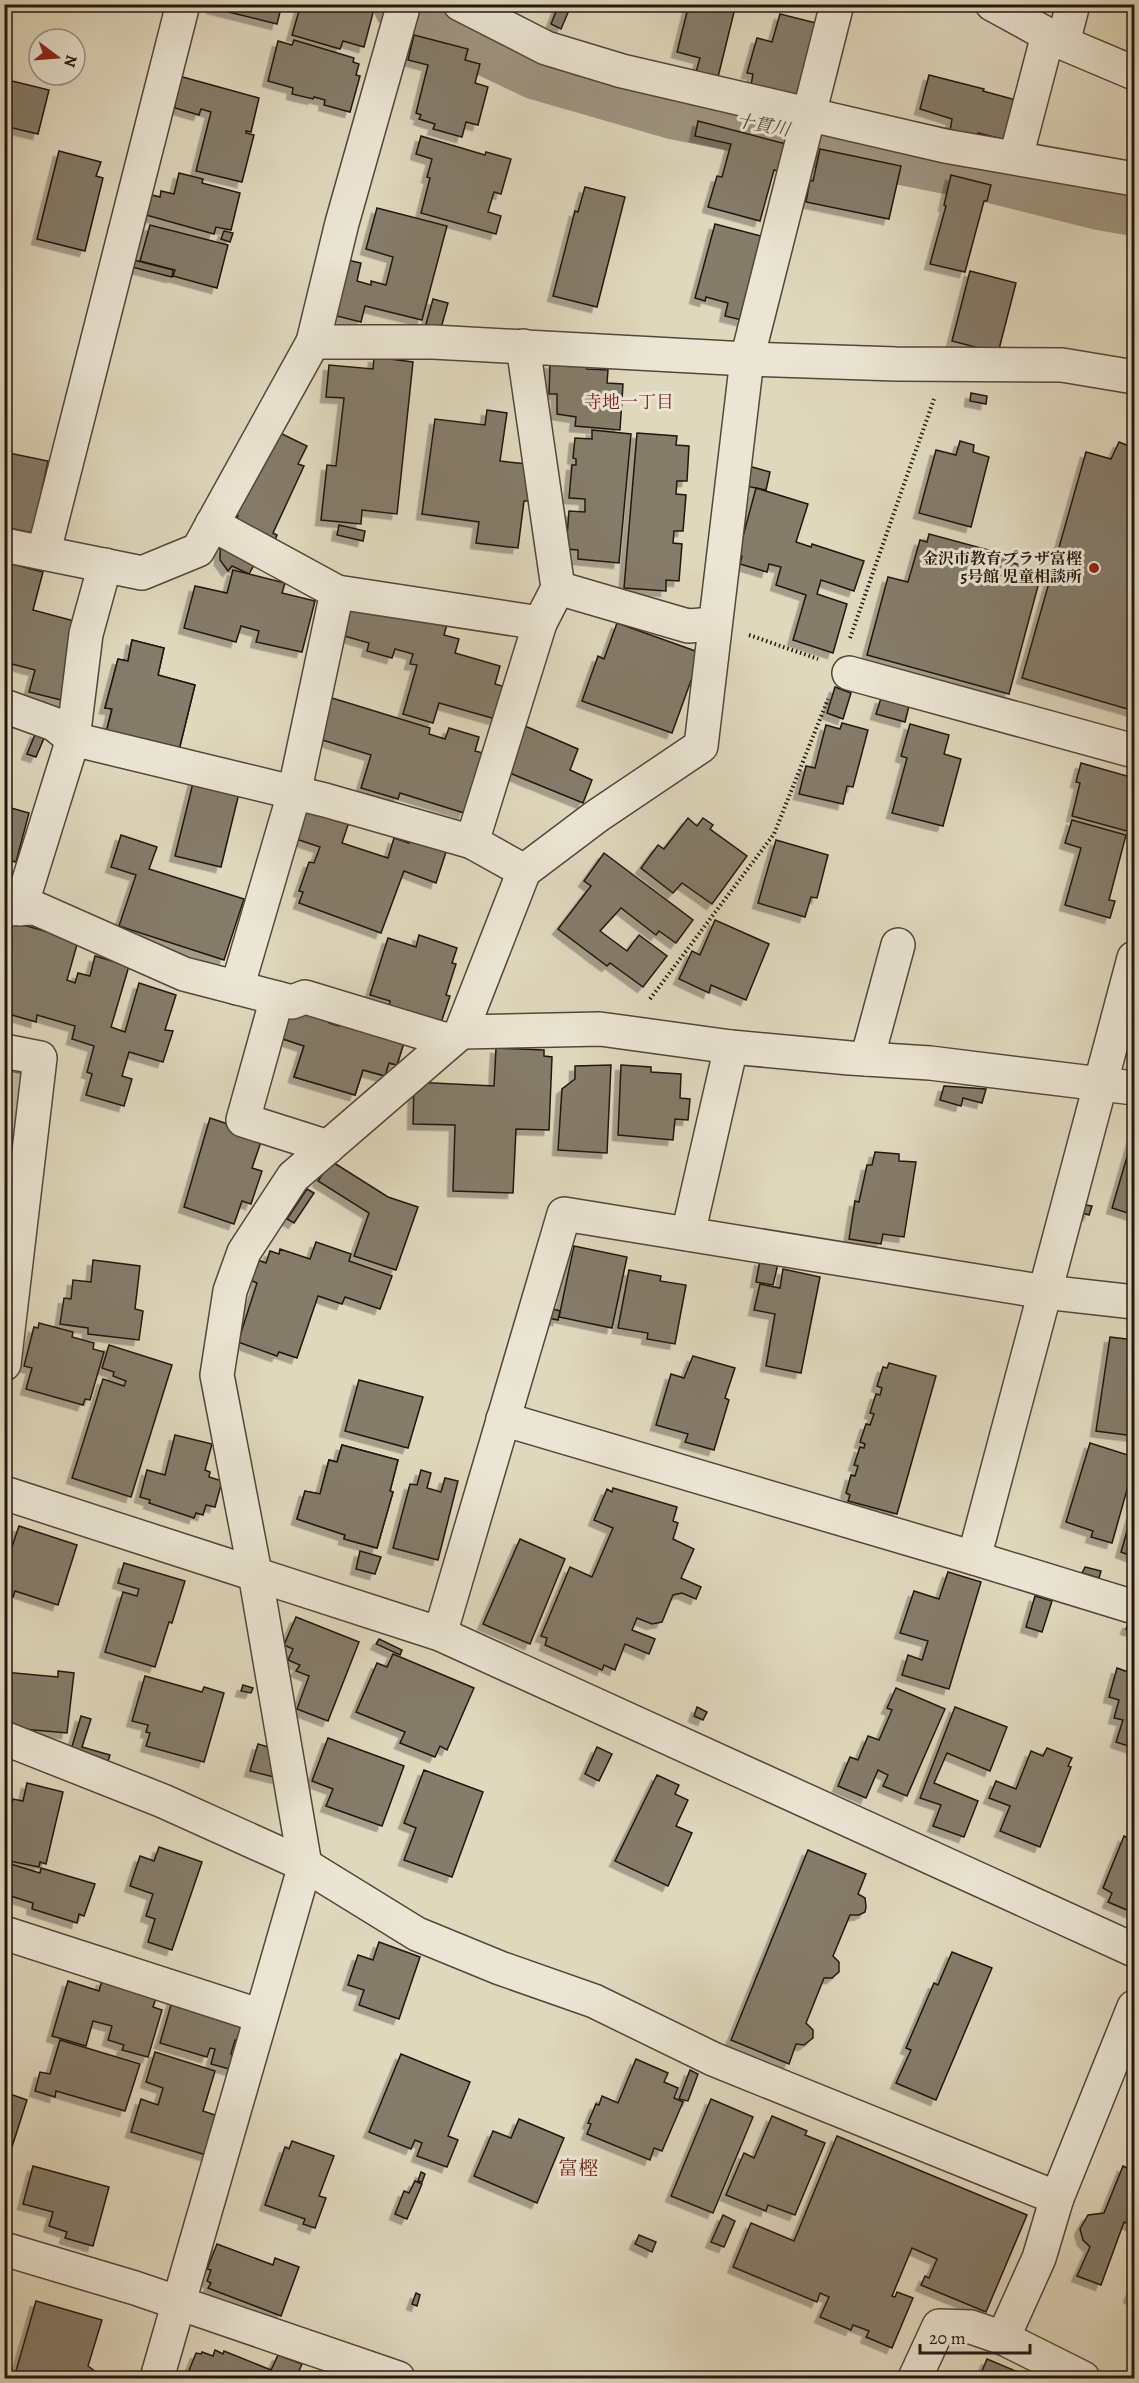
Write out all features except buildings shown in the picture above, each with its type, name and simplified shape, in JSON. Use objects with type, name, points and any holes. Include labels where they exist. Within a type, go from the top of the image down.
[{"type":"street","points":[[44,551],[183,4]]},
{"type":"street","points":[[460,4],[546,48],[806,127],[1016,157],[1134,179]]},
{"type":"street","points":[[157,2379],[305,1865],[255,1573],[217,1375],[230,1291],[244,1252],[292,1177],[455,1037],[524,871],[597,816],[701,746],[747,359],[837,4]]},
{"type":"street","points":[[992,4],[1055,39],[1134,73]]},
{"type":"street","points":[[1016,157],[1055,39],[1073,4]]},
{"type":"street","points":[[4,544],[142,573],[198,550],[313,342],[342,223],[403,10]]},
{"type":"street","points":[[313,342],[433,342],[747,359],[1062,365],[1134,377]]},
{"type":"street","points":[[472,842],[540,623],[558,588],[523,346]]},
{"type":"street","points":[[212,524],[337,592],[540,623]]},
{"type":"street","points":[[105,566],[86,634],[73,738],[12,909],[35,908],[184,974],[292,1002],[305,997],[455,1037],[600,1029],[731,1047],[930,1063],[1134,1088]]},
{"type":"street","points":[[558,588],[688,626],[715,624]]},
{"type":"street","points":[[237,988],[294,794],[337,592]]},
{"type":"street","points":[[844,671],[1134,751]]},
{"type":"street","points":[[4,706],[54,724],[73,738],[325,800],[472,842],[524,871]]},
{"type":"street","points":[[867,1059],[898,945]]},
{"type":"street","points":[[974,1558],[1134,958]]},
{"type":"street","points":[[277,998],[243,1120],[328,1147]]},
{"type":"street","points":[[688,1234],[731,1047]]},
{"type":"street","points":[[4,1051],[40,1058],[4,1364]]},
{"type":"street","points":[[440,1634],[564,1214],[1045,1292],[1134,1302]]},
{"type":"street","points":[[503,1419],[1134,1607]]},
{"type":"street","points":[[4,1493],[440,1634],[1134,1950]]},
{"type":"street","points":[[4,1738],[163,1800],[305,1865],[417,1934],[500,1968],[594,2001],[712,2059],[1057,2199]]},
{"type":"street","points":[[4,1934],[261,2016]]},
{"type":"street","points":[[1003,2338],[1039,2258],[1057,2199],[1134,2007]]},
{"type":"street","points":[[4,2249],[135,2288],[398,2379]]},
{"type":"street","points":[[915,2379],[939,2326],[971,2327],[1003,2338],[1083,2379]]},
{"type":"path","points":[[625,1033],[774,834],[844,671],[946,364]]},
{"type":"path","points":[[715,624],[817,658],[844,671]]},
{"type":"shaded area","points":[[5,1070],[24,1074],[5,1232]]},
{"type":"waterway","name":"十貫川","points":[[406,4],[538,67],[677,107],[992,170],[1100,197],[1134,203]]},
{"type":"place","name":"金沢市教育プラザ富樫 5号館 児童相談所","points":[[1094,568]]},
{"type":"district","name":"寺地一丁目","points":[[629,402]]},
{"type":"district","name":"富樫","points":[[578,2168]]}]
